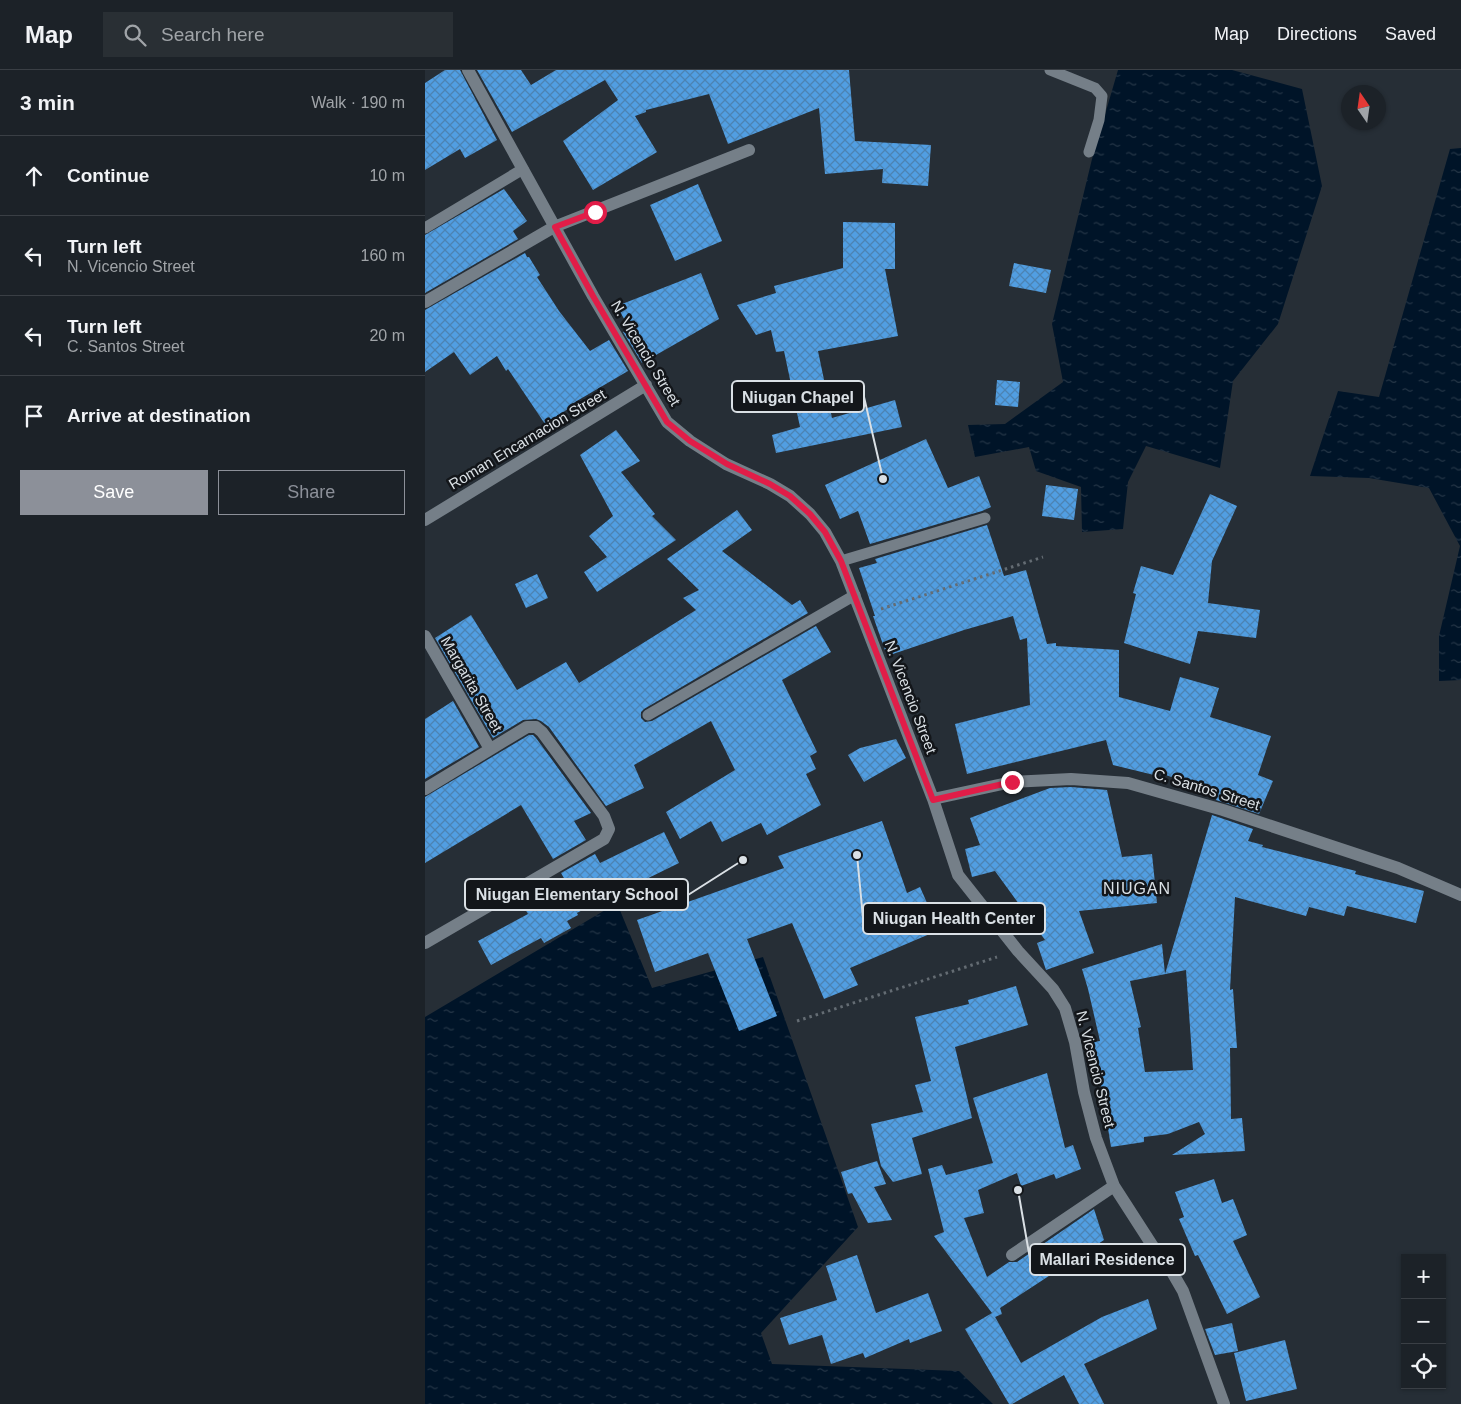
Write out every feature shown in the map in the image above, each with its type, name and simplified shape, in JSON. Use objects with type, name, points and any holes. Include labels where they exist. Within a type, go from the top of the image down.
[{"type":"street","name":"N. Vicencio Street","points":[[468,70],[555,227],[667,422],[690,441],[727,464],[770,484],[790,496],[810,514],[825,532],[841,561],[855,595],[933,800],[958,874],[1018,951],[1053,989],[1065,1008],[1075,1042],[1084,1092],[1096,1138],[1114,1186],[1183,1291],[1224,1404]]},
{"type":"street","points":[[425,302],[555,227],[749,150]]},
{"type":"street","name":"Roman Encarnacion Street","points":[[425,520],[646,386]]},
{"type":"street","name":"Margarita Street","points":[[425,636],[429,653],[491,749]]},
{"type":"street","points":[[425,789],[527,727],[536,727],[542,732],[604,816],[609,829],[604,839],[425,943]]},
{"type":"street","name":"C. Santos Street","points":[[933,800],[1012,782],[1071,779],[1128,783],[1223,810],[1398,868],[1461,895]]},
{"type":"street","points":[[1012,1254],[1114,1186]]},
{"type":"lane","points":[[1050,70],[1095,88],[1102,96],[1099,120],[1089,152]]},
{"type":"lane","points":[[425,228],[523,169]]},
{"type":"lane","points":[[841,561],[985,518]]},
{"type":"lane","points":[[647,715],[855,595]]},
{"type":"path","points":[[862,616],[1043,557]]},
{"type":"path","points":[[797,1021],[1018,951]]},
{"type":"water","points":[[1118,70],[1232,70],[1302,89],[1322,186],[1278,324],[1233,381],[1220,468],[1146,446],[1128,482],[1123,529],[1082,532],[1081,487],[1036,471],[1029,447],[975,457],[968,425],[1005,424],[1063,382],[1052,324],[1092,159]]},
{"type":"water","points":[[1461,148],[1461,680],[1439,681],[1439,636],[1460,546],[1429,488],[1369,478],[1310,476],[1338,391],[1379,397],[1450,149]]},
{"type":"water","points":[[617,903],[652,988],[763,957],[858,1227],[761,1333],[772,1364],[959,1371],[993,1404],[425,1404],[425,1017]]},
{"type":"building","points":[[445,70],[460,70],[497,140],[465,158],[460,149],[425,170],[425,83]]},
{"type":"building","points":[[477,70],[521,70],[531,85],[556,70],[849,70],[855,141],[931,145],[928,186],[882,183],[883,169],[825,174],[819,108],[728,144],[709,94],[646,110],[646,112],[635,116],[657,152],[593,190],[563,141],[618,100],[605,80],[512,132]]},
{"type":"building","points":[[698,184],[722,241],[675,261],[650,205]]},
{"type":"building","points":[[504,189],[527,221],[513,231],[518,239],[425,293],[425,235]]},
{"type":"building","points":[[843,222],[895,223],[895,269],[885,269],[898,336],[818,351],[832,418],[895,400],[902,427],[776,453],[772,435],[800,427],[784,351],[776,352],[771,330],[756,335],[737,305],[776,293],[774,286],[843,268]]},
{"type":"building","points":[[525,253],[540,275],[537,277],[559,311],[590,351],[609,340],[628,371],[570,405],[571,407],[545,424],[497,356],[470,375],[454,352],[425,372],[425,310]]},
{"type":"building","points":[[1014,263],[1051,270],[1046,293],[1009,286]]},
{"type":"building","points":[[701,273],[719,319],[642,363],[623,332],[629,328],[617,306]]},
{"type":"building","points":[[997,380],[1020,382],[1018,407],[995,405]]},
{"type":"building","points":[[616,430],[640,461],[621,472],[655,514],[652,516],[676,540],[597,592],[584,572],[607,557],[589,536],[613,516],[580,455]]},
{"type":"building","points":[[926,439],[948,488],[979,476],[991,507],[870,544],[858,511],[840,519],[825,485]]},
{"type":"building","points":[[1046,485],[1078,489],[1074,520],[1042,516]]},
{"type":"building","points":[[1210,494],[1237,506],[1212,561],[1208,603],[1260,610],[1256,638],[1198,631],[1190,664],[1124,643],[1136,594],[1133,593],[1141,566],[1173,575]]},
{"type":"building","points":[[737,510],[752,530],[722,551],[792,605],[800,600],[808,613],[644,709],[641,712],[641,718],[645,722],[652,721],[816,626],[831,652],[782,680],[817,752],[810,756],[816,769],[806,774],[821,805],[767,835],[761,823],[722,842],[711,821],[680,839],[666,812],[735,770],[711,721],[634,765],[644,788],[606,806],[549,727],[541,721],[536,719],[523,720],[493,738],[435,638],[471,615],[517,690],[566,662],[579,683],[696,610],[683,598],[699,590],[667,559]]},
{"type":"building","points":[[987,525],[1004,576],[1026,570],[1047,644],[1056,643],[1056,646],[1119,650],[1119,697],[1170,711],[1180,677],[1219,688],[1210,717],[1271,736],[1258,775],[1273,781],[1259,814],[1216,800],[1218,794],[1155,771],[1154,775],[1113,765],[1106,740],[967,774],[955,724],[1030,705],[1027,638],[1020,640],[1013,616],[887,656],[859,568],[877,563],[875,559]]},
{"type":"building","points":[[537,574],[548,598],[526,608],[515,584]]},
{"type":"building","points":[[453,701],[479,747],[425,779],[425,719]]},
{"type":"building","points":[[529,735],[533,735],[536,738],[591,813],[574,821],[586,840],[553,859],[521,805],[425,863],[425,797]]},
{"type":"building","points":[[896,739],[906,758],[864,782],[848,755],[860,748]]},
{"type":"building","points":[[1071,787],[1107,790],[1122,857],[1152,854],[1157,903],[1079,911],[1094,953],[1046,970],[1037,943],[1045,940],[995,871],[972,877],[965,849],[980,845],[970,818],[1050,788]]},
{"type":"building","points":[[1212,815],[1253,829],[1248,841],[1263,845],[1262,847],[1356,871],[1355,874],[1424,891],[1416,923],[1347,906],[1344,916],[1309,907],[1306,916],[1235,897],[1230,990],[1233,989],[1237,1048],[1230,1048],[1231,1119],[1242,1118],[1245,1151],[1172,1155],[1205,1134],[1199,1122],[1168,1134],[1144,1137],[1144,1142],[1111,1147],[1094,1042],[1100,1041],[1082,969],[1162,944],[1165,974]],"holes":[[[1186,970],[1193,1070],[1145,1072],[1138,1028],[1141,1027],[1130,981]]]},
{"type":"building","points":[[882,821],[907,893],[920,887],[939,930],[850,968],[858,985],[824,999],[792,923],[747,939],[777,1016],[739,1031],[708,953],[655,972],[637,920],[784,868],[778,856]]},
{"type":"building","points":[[664,832],[679,863],[626,889],[625,886],[577,913],[578,915],[567,921],[571,928],[544,943],[541,938],[491,965],[478,941],[528,914],[525,909],[559,890],[556,886],[565,880],[561,873],[595,854],[600,863]]},
{"type":"building","points":[[1016,986],[1028,1025],[955,1047],[972,1118],[912,1138],[922,1174],[893,1182],[881,1166],[871,1124],[923,1112],[915,1085],[931,1081],[915,1017],[969,1004],[968,1000]]},
{"type":"building","points":[[1047,1073],[1065,1148],[1073,1145],[1081,1169],[1056,1179],[1054,1174],[1021,1186],[1017,1173],[978,1190],[984,1213],[964,1218],[987,1277],[1009,1262],[1017,1262],[1094,1209],[1104,1240],[1000,1308],[1002,1314],[995,1317],[1021,1363],[1102,1317],[1148,1299],[1157,1329],[1084,1364],[1104,1404],[1079,1404],[1064,1375],[1009,1404],[965,1329],[992,1313],[934,1236],[944,1232],[928,1169],[942,1165],[946,1175],[993,1163],[973,1098]]},
{"type":"building","points":[[877,1161],[886,1184],[874,1187],[892,1220],[868,1223],[852,1193],[848,1194],[841,1172]]},
{"type":"building","points":[[1214,1179],[1222,1203],[1233,1199],[1247,1235],[1233,1241],[1260,1297],[1227,1314],[1198,1255],[1195,1256],[1179,1219],[1184,1217],[1175,1192]]},
{"type":"building","points":[[857,1255],[876,1313],[928,1293],[942,1331],[910,1343],[909,1339],[865,1358],[863,1353],[831,1364],[822,1335],[789,1345],[780,1318],[837,1300],[826,1266]]},
{"type":"building","points":[[1232,1323],[1238,1351],[1215,1355],[1205,1329]]},
{"type":"building","points":[[1285,1340],[1297,1389],[1246,1401],[1234,1353]]},
{"type":"place","name":"Niugan Chapel","points":[[883,479]]},
{"type":"place","name":"Niugan Health Center","points":[[857,855]]},
{"type":"place","name":"Niugan Elementary School","points":[[743,860]]},
{"type":"place","name":"Mallari Residence","points":[[1018,1190]]},
{"type":"district","name":"NIUGAN","points":[[1137,888]]},
{"type":"route","points":[[595,212],[555,227],[593,296],[667,422],[690,441],[727,464],[770,484],[790,496],[810,514],[825,532],[841,561],[855,595],[933,800],[1012,782]]}]
